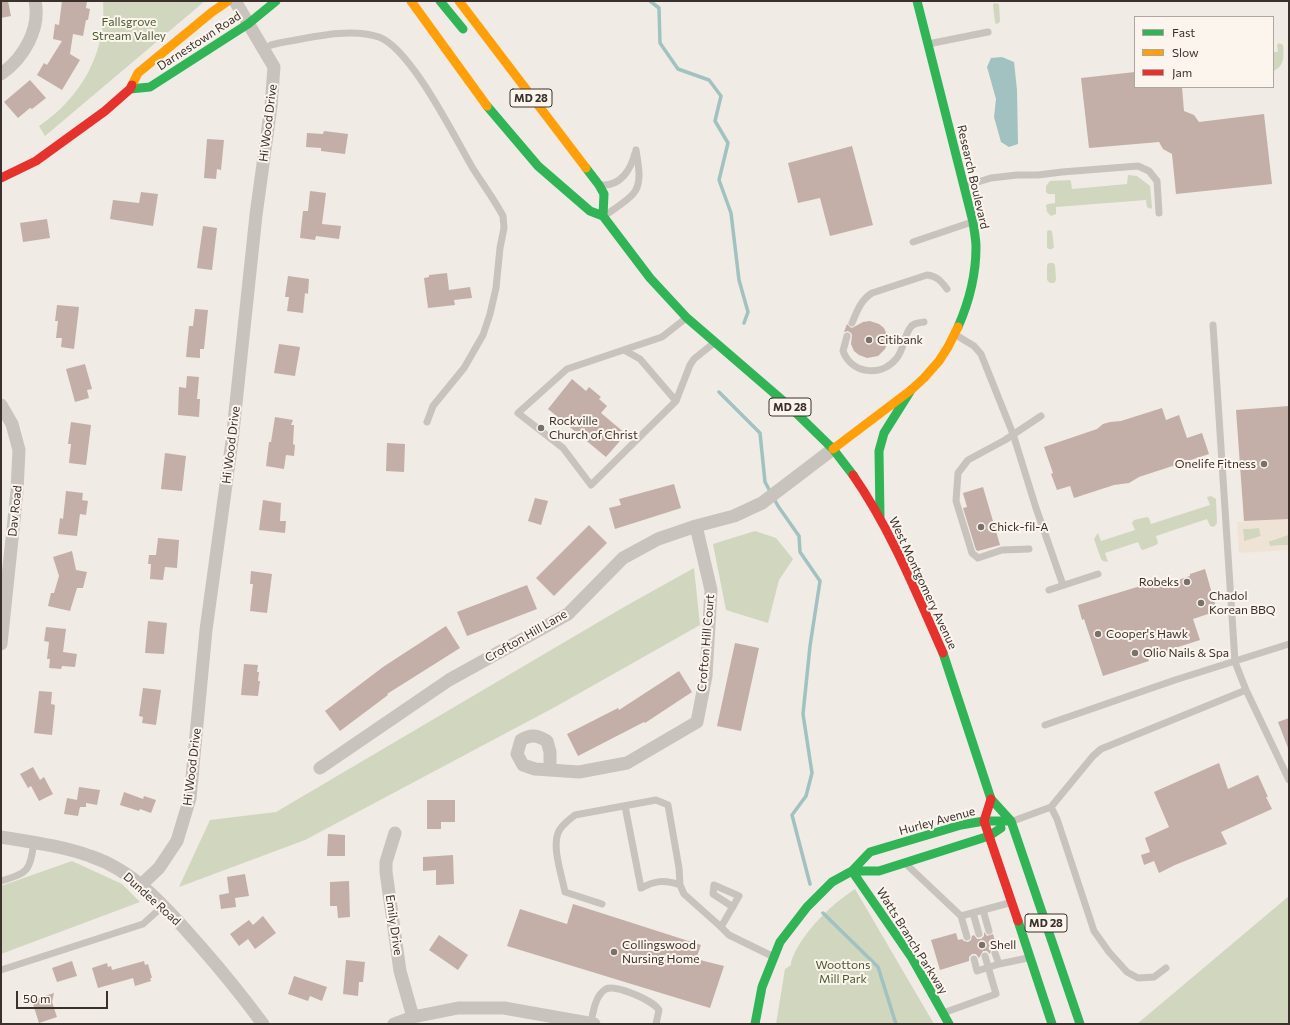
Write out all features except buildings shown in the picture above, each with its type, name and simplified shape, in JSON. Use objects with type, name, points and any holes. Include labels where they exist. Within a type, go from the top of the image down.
[{"type":"main road","name":"Darnestown Road","points":[[1,178],[36,161],[106,111],[130,89],[138,73],[212,12],[228,1]]},
{"type":"main road","name":"Darnestown Road","points":[[130,89],[150,87],[248,24],[276,1]]},
{"type":"main road","name":"West Montgomery Avenue","points":[[411,1],[480,97],[538,166],[590,211],[603,216],[650,278],[687,318],[789,406],[833,449],[869,498],[894,544],[944,656],[991,799],[1011,821],[1080,1024]]},
{"type":"main road","points":[[440,1],[465,32],[471,37]]},
{"type":"main road","name":"MD 28","points":[[459,1],[599,185],[604,194],[603,216]]},
{"type":"main road","name":"Research Boulevard","points":[[833,449],[911,390],[928,375],[956,335],[973,279],[976,250],[973,222],[917,1]]},
{"type":"main road","points":[[483,47],[513,73]]},
{"type":"main road","points":[[880,518],[878,451],[884,433],[911,390]]},
{"type":"main road","points":[[984,821],[991,799]]},
{"type":"main road","name":"MD 28","points":[[984,821],[1052,1024]]},
{"type":"main road","name":"Hurley Avenue","points":[[755,1024],[762,987],[780,942],[807,907],[832,882],[852,871],[870,852],[961,825],[984,821],[1011,821]]},
{"type":"main road","points":[[852,871],[874,872],[906,863],[989,836],[1011,821]]},
{"type":"main road","name":"Watts Branch Parkway","points":[[852,871],[912,958],[949,1024]]},
{"type":"street","points":[[1,74],[7,70],[23,52],[31,38],[35,24],[35,1]]},
{"type":"street","name":"Hi Wood Drive","points":[[141,885],[159,868],[178,841],[190,798],[206,630],[232,441],[256,215],[271,106],[274,67],[235,1]]},
{"type":"street","name":"Dav Road","points":[[1,406],[12,424],[19,450],[18,491],[1,644]]},
{"type":"street","name":"Crofton Hill Lane","points":[[320,768],[449,680],[568,614],[623,558],[658,539],[696,526],[734,516],[762,503],[833,449]]},
{"type":"street","name":"Crofton Hill Court","points":[[550,770],[579,772],[627,763],[697,722],[706,676],[711,590],[696,526]]},
{"type":"street","name":"Emily Drive","points":[[395,833],[386,862],[386,872],[400,971],[413,1018]]},
{"type":"street","name":"Dundee Road","points":[[1,837],[91,856],[118,868],[141,885],[177,919],[232,983],[263,1024]]},
{"type":"street","points":[[394,1024],[413,1018],[458,1008],[504,1008],[593,1024]]},
{"type":"lane","points":[[928,44],[988,32]]},
{"type":"lane","points":[[264,49],[279,43],[350,33],[371,35],[389,42],[404,57],[424,86],[503,216],[504,228],[500,248],[496,288],[483,336],[464,368],[433,406],[427,422]]},
{"type":"lane","points":[[599,185],[606,185],[624,177],[633,162],[636,150],[639,169],[638,184],[634,194],[603,216]]},
{"type":"lane","points":[[964,186],[991,178],[1017,175],[1038,175],[1138,166],[1149,171],[1157,181],[1159,213]]},
{"type":"lane","points":[[913,242],[973,222]]},
{"type":"lane","points":[[852,323],[860,304],[872,293],[927,275],[933,276],[940,280],[947,289]]},
{"type":"lane","points":[[687,318],[666,335],[567,369],[518,413],[563,448],[591,485],[676,401],[690,364],[715,343]]},
{"type":"lane","points":[[847,336],[843,351],[848,362],[857,368],[864,370],[877,370],[890,365],[896,359],[902,350],[910,328],[914,324],[924,322]]},
{"type":"lane","points":[[1213,325],[1222,487],[1235,662],[1246,690],[1289,780]]},
{"type":"lane","points":[[956,335],[974,346],[981,354],[1013,434],[1038,514],[1063,585]]},
{"type":"lane","points":[[624,350],[640,359],[676,401]]},
{"type":"lane","points":[[1029,549],[1002,550],[978,558],[972,553],[956,501],[958,473],[968,460],[1005,440],[1041,416]]},
{"type":"lane","points":[[1049,590],[1098,574]]},
{"type":"lane","points":[[1045,725],[1175,680],[1289,644]]},
{"type":"lane","points":[[1011,821],[1051,807],[1101,749],[1246,690]]},
{"type":"lane","points":[[602,904],[565,892],[556,849],[558,833],[565,822],[575,815],[656,800],[668,805],[680,868],[680,885],[684,894],[729,935],[774,957]]},
{"type":"lane","points":[[625,806],[641,888],[652,882],[661,881],[680,885]]},
{"type":"lane","points":[[1051,807],[1057,819],[1094,931],[1109,952],[1127,972],[1138,978],[1154,976],[1166,968]]},
{"type":"lane","points":[[1,881],[22,874],[28,867],[31,860],[34,843]]},
{"type":"lane","points":[[906,863],[961,916],[967,937]]},
{"type":"lane","points":[[961,916],[1011,903]]},
{"type":"lane","points":[[1,970],[143,924],[163,906]]},
{"type":"lane","points":[[721,927],[733,907]]},
{"type":"lane","points":[[984,910],[989,931]]},
{"type":"lane","points":[[973,913],[979,934]]},
{"type":"lane","points":[[995,953],[999,964]]},
{"type":"lane","points":[[943,1013],[996,994],[985,956]]},
{"type":"lane","points":[[974,959],[977,971],[999,964],[1030,958]]},
{"type":"lane","points":[[593,1024],[595,1006],[600,995],[606,989],[614,988],[647,1000],[657,1006],[660,1010],[656,1024]]},
{"type":"green space","name":"Fallsgrove Stream Valley","points":[[103,1],[205,1],[45,136],[39,126],[54,115],[79,88],[96,56],[101,38]]},
{"type":"green space","points":[[994,3],[999,4],[1000,21],[996,24],[993,5]]},
{"type":"green space","points":[[1279,43],[1283,45],[1284,53],[1282,63],[1274,70],[1274,52],[1278,52],[1277,45]]},
{"type":"green space","points":[[1128,175],[1137,176],[1150,186],[1151,209],[1147,207],[1146,200],[1056,207],[1056,214],[1051,216],[1047,212],[1046,205],[1055,203],[1055,194],[1048,194],[1046,192],[1046,186],[1050,181],[1070,180],[1072,189],[1127,184]]},
{"type":"green space","points":[[1048,230],[1052,231],[1054,247],[1052,249],[1047,248]]},
{"type":"green space","points":[[1049,263],[1053,263],[1055,265],[1056,280],[1054,283],[1050,283],[1047,280],[1047,265]]},
{"type":"green space","points":[[1211,496],[1216,499],[1217,523],[1214,527],[1210,526],[1207,519],[1156,536],[1158,543],[1143,550],[1138,542],[1105,553],[1108,562],[1101,559],[1094,539],[1098,533],[1101,541],[1135,530],[1132,523],[1134,520],[1147,517],[1149,518],[1151,524],[1210,505],[1207,497]]},
{"type":"green space","points":[[1259,528],[1261,536],[1244,542],[1243,529]]},
{"type":"green space","points":[[755,531],[776,538],[793,559],[779,580],[768,623],[726,610],[713,544]]},
{"type":"green space","points":[[1288,535],[1289,545],[1270,546],[1268,541]]},
{"type":"green space","points":[[694,568],[700,625],[555,707],[305,840],[179,887],[210,820],[276,812],[624,607]]},
{"type":"green space","points":[[72,861],[122,884],[140,902],[1,954],[1,886]]},
{"type":"green space","name":"Woottons Mill Park","points":[[855,889],[934,1024],[776,1024],[785,969],[791,965],[796,950],[814,924]]},
{"type":"green space","points":[[1289,896],[1289,1024],[1137,1024]]},
{"type":"shaded area","points":[[1289,519],[1289,537],[1288,535],[1268,542],[1270,546],[1289,545],[1289,550],[1239,553],[1237,522]],"holes":[[[1259,528],[1261,536],[1244,541],[1243,529]]]},
{"type":"water","points":[[1002,57],[1014,62],[1017,90],[1018,144],[1009,147],[1001,142],[994,117],[996,99],[987,67],[991,58]]},
{"type":"waterway","points":[[650,1],[659,8],[660,43],[678,69],[709,80],[721,96],[715,121],[728,143],[719,180],[731,213],[739,280],[748,312],[744,323]]},
{"type":"waterway","points":[[719,392],[760,433],[765,482],[778,506],[799,536],[800,552],[820,581],[810,646],[803,714],[812,773],[806,796],[792,815],[810,884]]},
{"type":"waterway","points":[[823,913],[878,967],[896,1024]]},
{"type":"traffic: fast","points":[[130,89],[150,87],[248,24],[276,1]]},
{"type":"traffic: fast","points":[[440,1],[463,29]]},
{"type":"traffic: fast","points":[[917,1],[973,222],[976,257],[969,298],[958,327]]},
{"type":"traffic: fast","points":[[487,106],[538,166],[590,211],[603,216],[650,278],[687,318],[789,406],[833,449],[853,475]]},
{"type":"traffic: fast","points":[[586,168],[604,194],[603,216]]},
{"type":"traffic: fast","points":[[880,517],[879,451],[884,433],[911,390]]},
{"type":"traffic: fast","points":[[943,653],[991,799],[1011,821],[1080,1024]]},
{"type":"traffic: fast","points":[[755,1024],[762,987],[780,942],[807,907],[832,882],[852,871],[870,852],[961,825],[984,821],[1011,821]]},
{"type":"traffic: fast","points":[[852,871],[879,871],[989,836],[1001,828]]},
{"type":"traffic: fast","points":[[852,871],[912,958],[949,1024]]},
{"type":"traffic: fast","points":[[1018,921],[1052,1024]]},
{"type":"traffic: slow","points":[[132,85],[138,73],[212,12],[228,1]]},
{"type":"traffic: slow","points":[[411,1],[487,106]]},
{"type":"traffic: slow","points":[[459,1],[586,168]]},
{"type":"traffic: slow","points":[[833,449],[911,390],[924,378],[939,361],[958,327]]},
{"type":"traffic: jam","points":[[1,178],[36,161],[105,111],[130,89],[132,85]]},
{"type":"traffic: jam","points":[[853,475],[867,496],[891,539],[913,584],[943,653]]},
{"type":"traffic: jam","points":[[991,799],[984,821],[1018,921]]},
{"type":"place","name":"Citibank","points":[[869,340]]},
{"type":"place","name":"Rockville Church of Christ","points":[[541,428]]},
{"type":"place","name":"Onelife Fitness","points":[[1264,464]]},
{"type":"place","name":"Chick-fil-A","points":[[981,527]]},
{"type":"place","name":"Robeks","points":[[1187,582]]},
{"type":"place","name":"Chadol Korean BBQ","points":[[1201,603]]},
{"type":"place","name":"Cooper's Hawk","points":[[1098,634]]},
{"type":"place","name":"Olio Nails & Spa","points":[[1135,653]]},
{"type":"place","name":"Shell","points":[[982,945]]},
{"type":"place","name":"Collingswood Nursing Home","points":[[614,952]]}]
